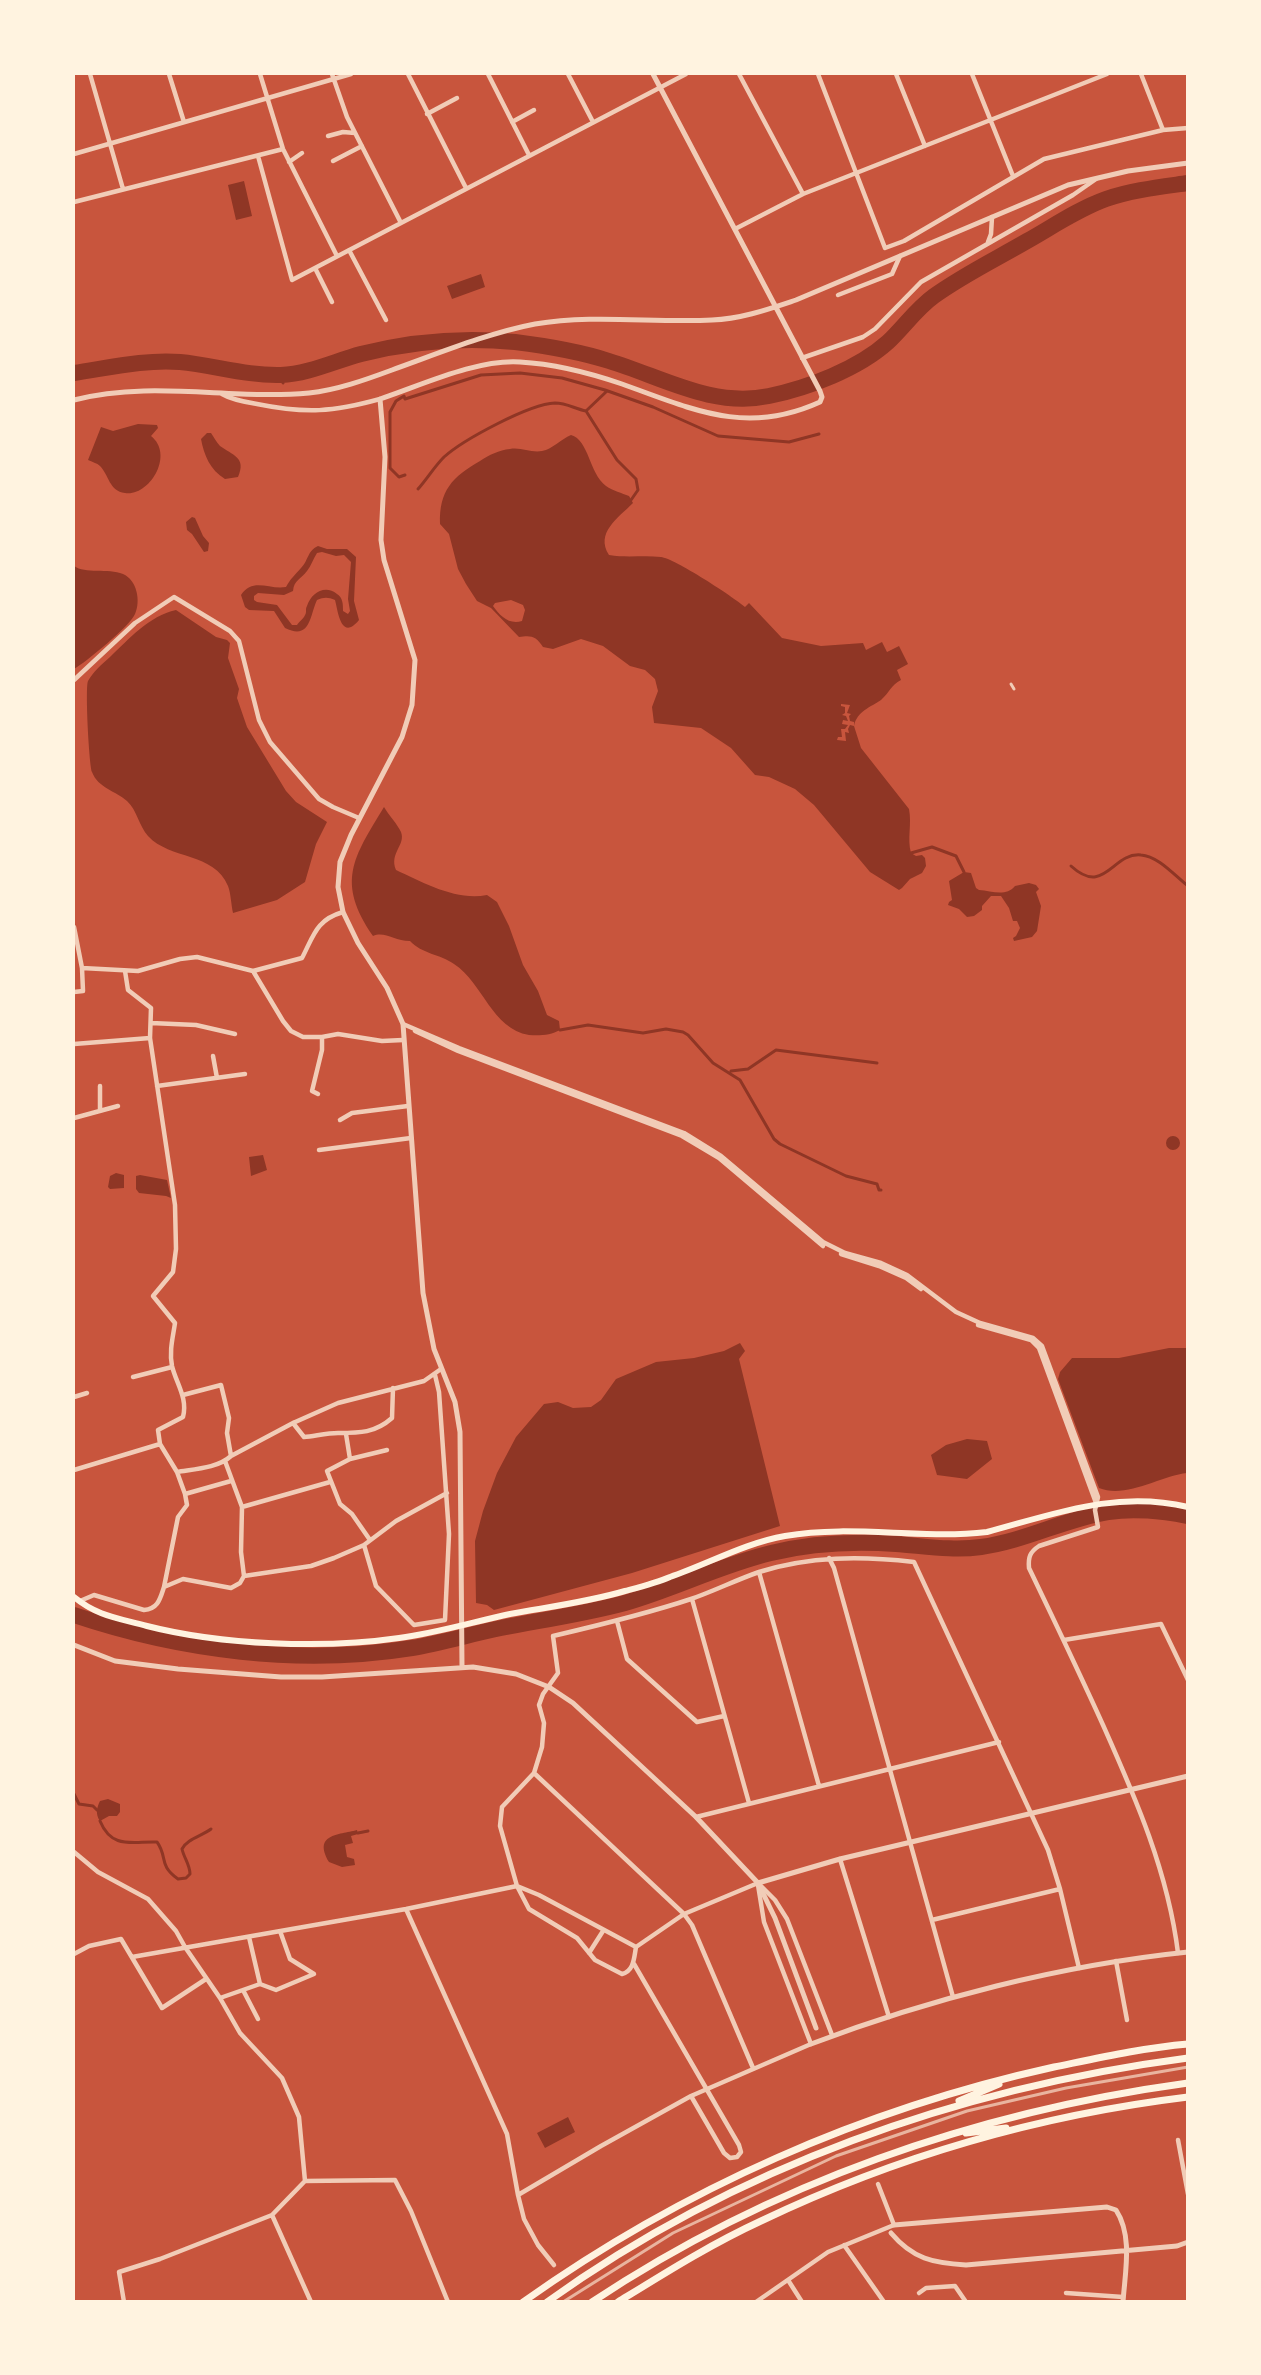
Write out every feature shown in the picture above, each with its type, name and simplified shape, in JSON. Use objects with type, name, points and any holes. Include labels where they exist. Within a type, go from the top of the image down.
[{"type":"highway","points":[[523,2301],[561,2274],[661,2214],[739,2175],[879,2115],[1022,2074],[1112,2055],[1188,2044]]},
{"type":"highway","points":[[935,2111],[1066,2078],[1188,2058]]},
{"type":"highway","points":[[547,2301],[610,2260],[703,2208],[861,2136],[935,2111],[1022,2074]]},
{"type":"highway","points":[[592,2301],[659,2259],[761,2206],[885,2154],[1069,2102],[1188,2083]]},
{"type":"highway","points":[[942,2137],[1188,2097]]},
{"type":"highway","points":[[618,2301],[691,2257],[741,2231],[850,2182],[926,2155],[1032,2124]]},
{"type":"main road","points":[[74,1596],[93,1611],[165,1630],[273,1642],[356,1643],[398,1638],[623,1592],[671,1577],[726,1554],[783,1536],[822,1531],[971,1534],[1132,1500],[1188,1507]]},
{"type":"street","points":[[90,74],[123,189]]},
{"type":"street","points":[[169,74],[184,122]]},
{"type":"street","points":[[260,74],[283,149],[337,256]]},
{"type":"street","points":[[74,154],[266,98],[332,76],[351,74]]},
{"type":"street","points":[[408,74],[466,188]]},
{"type":"street","points":[[488,74],[529,155]]},
{"type":"street","points":[[568,74],[593,122]]},
{"type":"street","points":[[220,392],[233,399],[264,406],[311,411],[340,410],[482,365],[518,362],[546,365],[587,374],[687,409],[721,417],[770,416],[792,412],[820,402],[822,397],[820,391],[653,74]]},
{"type":"street","points":[[258,156],[292,280],[686,74]]},
{"type":"street","points":[[739,74],[803,194]]},
{"type":"street","points":[[818,74],[885,248],[904,241],[1044,159],[1163,130],[1188,128]]},
{"type":"street","points":[[896,74],[925,146]]},
{"type":"street","points":[[972,74],[1013,176]]},
{"type":"street","points":[[735,229],[803,194],[1107,74]]},
{"type":"street","points":[[1141,74],[1163,130]]},
{"type":"street","points":[[332,76],[355,133],[401,223]]},
{"type":"street","points":[[427,114],[457,98]]},
{"type":"street","points":[[512,122],[534,110]]},
{"type":"street","points":[[328,136],[343,132],[355,133]]},
{"type":"street","points":[[333,161],[362,146]]},
{"type":"street","points":[[74,202],[283,149]]},
{"type":"street","points":[[289,162],[302,153]]},
{"type":"street","points":[[74,400],[109,392],[139,390],[286,395],[319,392],[347,385],[503,332],[537,324],[585,319],[714,320],[761,312],[796,300],[1068,185],[1128,171],[1188,163]]},
{"type":"street","points":[[802,358],[843,345],[869,333],[921,282],[1073,195],[1096,179]]},
{"type":"street","points":[[986,244],[991,234],[992,217]]},
{"type":"street","points":[[349,250],[386,320]]},
{"type":"street","points":[[838,295],[892,274],[900,256]]},
{"type":"street","points":[[315,268],[332,302]]},
{"type":"street","points":[[380,399],[386,457],[381,540],[384,560],[412,650],[414,673],[412,705],[402,737],[359,818],[340,862],[338,887],[343,912],[358,943],[387,988],[403,1024],[423,1293],[428,1328],[441,1369],[455,1402],[460,1432],[463,1556],[462,1667]]},
{"type":"street","points":[[74,680],[135,623],[174,597],[230,631],[239,641],[259,720],[270,741],[319,799],[359,818]]},
{"type":"street","points":[[1011,684],[1014,689]]},
{"type":"street","points":[[82,968],[138,971],[180,959],[197,957],[253,971],[302,958],[319,924],[329,916],[343,912]]},
{"type":"street","points":[[74,927],[82,968],[83,991],[74,992]]},
{"type":"street","points":[[80,1601],[93,1595],[144,1611],[152,1610],[158,1604],[164,1587],[178,1517],[187,1505],[177,1472],[160,1444],[158,1430],[183,1417],[185,1409],[183,1395],[172,1366],[171,1349],[175,1323],[153,1296],[173,1272],[176,1249],[175,1206],[150,1038],[151,1008],[128,990],[125,971]]},
{"type":"street","points":[[253,971],[283,1021],[291,1031],[303,1038],[338,1034],[382,1041],[403,1040]]},
{"type":"street","points":[[151,1023],[196,1025],[235,1034]]},
{"type":"street","points":[[403,1024],[458,1051],[682,1136],[719,1158],[821,1245],[906,1278],[954,1315],[979,1326],[1031,1340],[1039,1348],[1095,1507],[1098,1527],[1032,1550],[1028,1558],[1029,1568],[1132,1790],[1157,1856],[1168,1897],[1178,1953]]},
{"type":"street","points":[[318,1094],[312,1091],[322,1050],[322,1037]]},
{"type":"street","points":[[74,1044],[150,1038]]},
{"type":"street","points":[[213,1056],[217,1078]]},
{"type":"street","points":[[157,1086],[245,1074]]},
{"type":"street","points":[[99,1086],[100,1111]]},
{"type":"street","points":[[74,1118],[118,1106]]},
{"type":"street","points":[[340,1120],[352,1113],[408,1106]]},
{"type":"street","points":[[319,1150],[411,1138]]},
{"type":"street","points":[[133,1377],[172,1366]]},
{"type":"street","points":[[177,1472],[225,1461],[293,1423],[338,1403],[424,1381],[441,1369]]},
{"type":"street","points":[[364,1545],[376,1586],[414,1625],[445,1620],[448,1554],[447,1493],[439,1392],[435,1375]]},
{"type":"street","points":[[183,1395],[221,1384],[229,1418],[227,1433],[231,1456]]},
{"type":"street","points":[[293,1423],[304,1437],[371,1432],[392,1418],[393,1388]]},
{"type":"street","points":[[74,1397],[87,1394]]},
{"type":"street","points":[[346,1434],[350,1459]]},
{"type":"street","points":[[74,1470],[160,1444]]},
{"type":"street","points":[[370,1540],[352,1514],[340,1504],[330,1482],[327,1468],[350,1459],[387,1450]]},
{"type":"street","points":[[164,1587],[183,1579],[231,1588],[240,1583],[244,1576],[241,1552],[242,1507],[225,1461]]},
{"type":"street","points":[[185,1494],[231,1481]]},
{"type":"street","points":[[242,1507],[330,1482]]},
{"type":"street","points":[[244,1576],[311,1566],[364,1545],[396,1521],[447,1493]]},
{"type":"street","points":[[448,1554],[463,1556]]},
{"type":"street","points":[[829,1558],[834,1568],[953,1997]]},
{"type":"street","points":[[1078,1968],[1060,1889],[1048,1850],[1032,1814],[999,1742],[914,1562],[883,1558],[829,1558],[759,1572],[692,1599],[617,1621],[553,1636],[558,1673],[543,1694],[539,1705],[544,1723],[542,1747],[534,1773],[502,1807],[500,1826],[517,1886],[529,1909],[577,1938],[595,1960],[622,1974],[634,1964],[636,1947],[684,1914],[758,1883],[840,1859],[1032,1814],[1188,1776]]},
{"type":"street","points":[[759,1572],[819,1786]]},
{"type":"street","points":[[692,1599],[749,1803]]},
{"type":"street","points":[[617,1621],[627,1659],[697,1722],[724,1716]]},
{"type":"street","points":[[1064,1640],[1161,1624],[1188,1680]]},
{"type":"street","points":[[74,1645],[99,1656],[130,1664],[281,1677],[322,1677],[462,1667],[516,1674],[549,1687],[573,1703],[696,1817],[775,1900],[787,1919],[832,2036]]},
{"type":"street","points":[[696,1817],[999,1742]]},
{"type":"street","points":[[534,1773],[684,1914],[692,1925],[753,2068]]},
{"type":"street","points":[[74,1852],[98,1872],[148,1899],[176,1931],[240,2033],[282,2078],[298,2117],[306,2181]]},
{"type":"street","points":[[840,1859],[889,2017]]},
{"type":"street","points":[[758,1883],[775,1918],[816,2028]]},
{"type":"street","points":[[758,1883],[764,1922],[810,2044]]},
{"type":"street","points":[[132,1957],[406,1909],[517,1886],[540,1895],[636,1947]]},
{"type":"street","points":[[932,1920],[1060,1889]]},
{"type":"street","points":[[406,1909],[507,2134],[518,2195],[525,2219],[534,2237],[554,2265]]},
{"type":"street","points":[[220,1998],[261,1984],[276,1990],[314,1974],[290,1959],[280,1931]]},
{"type":"street","points":[[589,1953],[603,1931]]},
{"type":"street","points":[[249,1937],[261,1984]]},
{"type":"street","points":[[74,1954],[89,1946],[121,1939],[162,2008],[206,1979]]},
{"type":"street","points":[[518,2195],[691,2096],[832,2036],[953,1997],[1078,1968],[1188,1952]]},
{"type":"street","points":[[1116,1962],[1127,2020]]},
{"type":"street","points":[[634,1964],[739,2145],[741,2152],[737,2157],[730,2158],[724,2153],[691,2096]]},
{"type":"street","points":[[243,1990],[258,2019]]},
{"type":"street","points":[[1178,2140],[1188,2194]]},
{"type":"street","points":[[124,2301],[119,2272],[160,2259],[272,2215],[306,2181],[395,2180],[411,2211],[448,2301]]},
{"type":"street","points":[[878,2184],[894,2226]]},
{"type":"street","points":[[756,2301],[828,2252],[894,2226],[1107,2207],[1116,2210],[1121,2218],[1126,2251],[1123,2299],[1066,2293]]},
{"type":"street","points":[[272,2215],[311,2301]]},
{"type":"street","points":[[891,2233],[903,2247],[921,2257],[940,2263],[966,2265],[1177,2246],[1188,2242]]},
{"type":"street","points":[[844,2245],[884,2301]]},
{"type":"street","points":[[788,2280],[802,2301]]},
{"type":"street","points":[[919,2293],[926,2288],[955,2286],[966,2301]]},
{"type":"shaded area","points":[[244,181],[252,216],[236,220],[228,185]]},
{"type":"shaded area","points":[[481,274],[485,287],[452,299],[447,286]]},
{"type":"shaded area","points":[[138,424],[157,425],[158,428],[151,436],[158,444],[160,463],[150,482],[143,488],[134,492],[120,492],[112,486],[100,466],[88,460],[101,427],[113,431]]},
{"type":"shaded area","points":[[207,433],[211,433],[220,446],[237,457],[241,465],[238,477],[225,479],[212,467],[201,439]]},
{"type":"shaded area","points":[[571,435],[582,443],[600,480],[615,491],[629,496],[633,503],[615,520],[606,533],[605,547],[609,555],[668,559],[717,587],[745,607],[749,603],[782,638],[821,646],[863,643],[866,650],[882,642],[887,652],[899,646],[908,664],[897,670],[901,680],[881,700],[861,713],[854,726],[861,748],[909,809],[911,853],[916,856],[922,855],[925,858],[926,866],[922,873],[910,879],[899,890],[870,872],[814,805],[795,789],[769,777],[755,775],[731,748],[701,728],[654,723],[652,707],[658,691],[655,679],[645,670],[630,666],[603,646],[581,639],[553,649],[543,647],[533,637],[519,637],[491,608],[477,601],[458,569],[449,534],[440,524],[442,502],[449,486],[470,467],[502,450],[542,451]],"holes":[[[511,600],[523,605],[525,610],[522,621],[517,622],[505,619],[493,606],[495,603]]]},
{"type":"shaded area","points":[[192,517],[195,518],[203,536],[209,543],[208,551],[204,552],[187,530],[186,522]]},
{"type":"shaded area","points":[[318,546],[327,549],[347,549],[356,557],[354,601],[359,620],[353,626],[348,628],[344,626],[335,600],[328,598],[317,600],[308,624],[300,631],[285,628],[274,611],[249,610],[245,607],[241,595],[246,590],[256,585],[286,587],[314,548]],"holes":[[[317,553],[344,555],[351,562],[348,599],[350,611],[348,614],[343,611],[340,597],[328,590],[319,591],[312,597],[306,607],[306,613],[297,625],[292,625],[277,605],[254,600],[254,596],[258,593],[284,595],[293,591],[296,582],[305,574]]]},
{"type":"shaded area","points":[[74,566],[84,570],[123,574],[135,586],[138,603],[132,619],[117,635],[74,669]]},
{"type":"shaded area","points":[[176,610],[216,637],[230,643],[228,658],[239,689],[237,698],[247,727],[286,791],[296,802],[327,822],[316,844],[305,882],[277,900],[233,913],[228,886],[213,867],[157,844],[145,832],[130,805],[98,782],[92,772],[88,725],[88,681],[98,668],[140,629],[157,617]]},
{"type":"shaded area","points":[[384,807],[400,829],[402,837],[394,864],[396,870],[440,890],[464,895],[487,895],[497,902],[547,1015],[559,1021],[560,1030],[537,1035],[516,1031],[497,1015],[473,982],[454,964],[420,949],[410,941],[382,935],[373,936],[355,900],[352,885],[353,870],[364,841]]},
{"type":"shaded area","points":[[964,872],[971,873],[976,888],[979,890],[1003,892],[1029,883],[1036,885],[1039,889],[1036,892],[1041,906],[1037,931],[1032,937],[1014,941],[1013,938],[1020,928],[1017,921],[1013,921],[1009,908],[1001,896],[991,896],[982,906],[982,910],[974,916],[967,917],[959,909],[948,905],[952,900],[949,881]]},
{"type":"shaded area","points":[[1170,1136],[1176,1136],[1180,1143],[1176,1150],[1170,1150],[1166,1146],[1166,1140]]},
{"type":"shaded area","points":[[263,1155],[267,1170],[251,1176],[249,1157]]},
{"type":"shaded area","points":[[116,1173],[124,1175],[124,1188],[110,1189],[108,1187],[110,1176]]},
{"type":"shaded area","points":[[136,1176],[167,1180],[171,1198],[139,1193],[136,1189]]},
{"type":"shaded area","points":[[740,1343],[745,1351],[739,1359],[780,1526],[632,1573],[494,1610],[487,1605],[476,1603],[475,1541],[483,1511],[497,1473],[516,1437],[544,1404],[558,1402],[573,1408],[591,1407],[601,1400],[616,1379],[656,1362],[694,1358],[724,1351]]},
{"type":"shaded area","points":[[1169,1348],[1187,1348],[1187,1473],[1132,1489],[1109,1491],[1099,1488],[1058,1379],[1060,1372],[1072,1358],[1119,1358]]},
{"type":"shaded area","points":[[967,1439],[987,1441],[992,1459],[967,1479],[937,1475],[931,1455],[946,1445]]},
{"type":"shaded area","points":[[108,1799],[120,1804],[120,1812],[117,1816],[109,1816],[100,1821],[97,1813],[98,1806],[100,1801]]},
{"type":"shaded area","points":[[357,1830],[358,1834],[351,1836],[353,1843],[345,1845],[347,1857],[354,1859],[355,1865],[342,1867],[329,1862],[324,1846],[326,1841],[330,1837]]},
{"type":"shaded area","points":[[568,2117],[575,2132],[545,2148],[537,2133]]},
{"type":"pier","points":[[841,704],[850,705],[847,713],[851,714],[850,721],[854,722],[854,726],[850,725],[848,729],[849,733],[845,732],[846,741],[837,740],[838,737],[842,737],[841,729],[845,729],[848,725],[842,724],[843,720],[848,721],[846,716],[842,715],[845,713],[845,707]]},
{"type":"waterway","points":[[74,373],[127,364],[167,361],[256,374],[281,375],[301,372],[361,354],[399,346],[457,340],[496,341],[539,345],[586,354],[707,394],[748,399],[769,396],[816,383],[862,361],[888,342],[921,307],[945,288],[1065,218],[1106,199],[1126,193],[1188,183]]},
{"type":"waterway","points":[[405,475],[399,477],[390,468],[390,412],[396,401],[404,396],[405,399],[481,375],[520,373],[562,378],[653,407],[718,436],[789,442],[819,434]]},
{"type":"waterway","points":[[281,375],[283,383]]},
{"type":"waterway","points":[[607,391],[586,411],[617,460],[636,479],[638,490],[631,500]]},
{"type":"waterway","points":[[418,489],[440,461],[453,450],[513,416],[529,409],[555,403],[586,411]]},
{"type":"waterway","points":[[911,853],[932,847],[956,856],[964,872]]},
{"type":"waterway","points":[[1071,866],[1092,877],[1108,871],[1131,856],[1147,856],[1160,863],[1188,886]]},
{"type":"waterway","points":[[560,1030],[588,1025],[643,1033],[666,1029],[683,1032],[713,1063],[740,1080],[774,1139],[780,1144],[846,1176],[877,1184],[881,1190]]},
{"type":"waterway","points":[[731,1071],[748,1069],[776,1050],[877,1063]]},
{"type":"waterway","points":[[74,1615],[156,1638],[241,1652],[327,1656],[370,1653],[423,1646],[610,1607],[752,1558],[802,1547],[865,1543],[970,1548],[1013,1540],[1108,1512],[1128,1510],[1188,1516]]},
{"type":"waterway","points":[[74,1794],[79,1804],[93,1806],[97,1810]]},
{"type":"waterway","points":[[100,1821],[105,1830],[117,1840],[132,1843],[157,1842],[165,1865],[178,1879],[186,1878],[190,1874],[182,1849],[191,1840],[211,1829]]},
{"type":"waterway","points":[[358,1833],[368,1831]]},
{"type":"railway","points":[[563,2302],[673,2233],[836,2156],[967,2111],[1066,2088],[1188,2067]]}]
